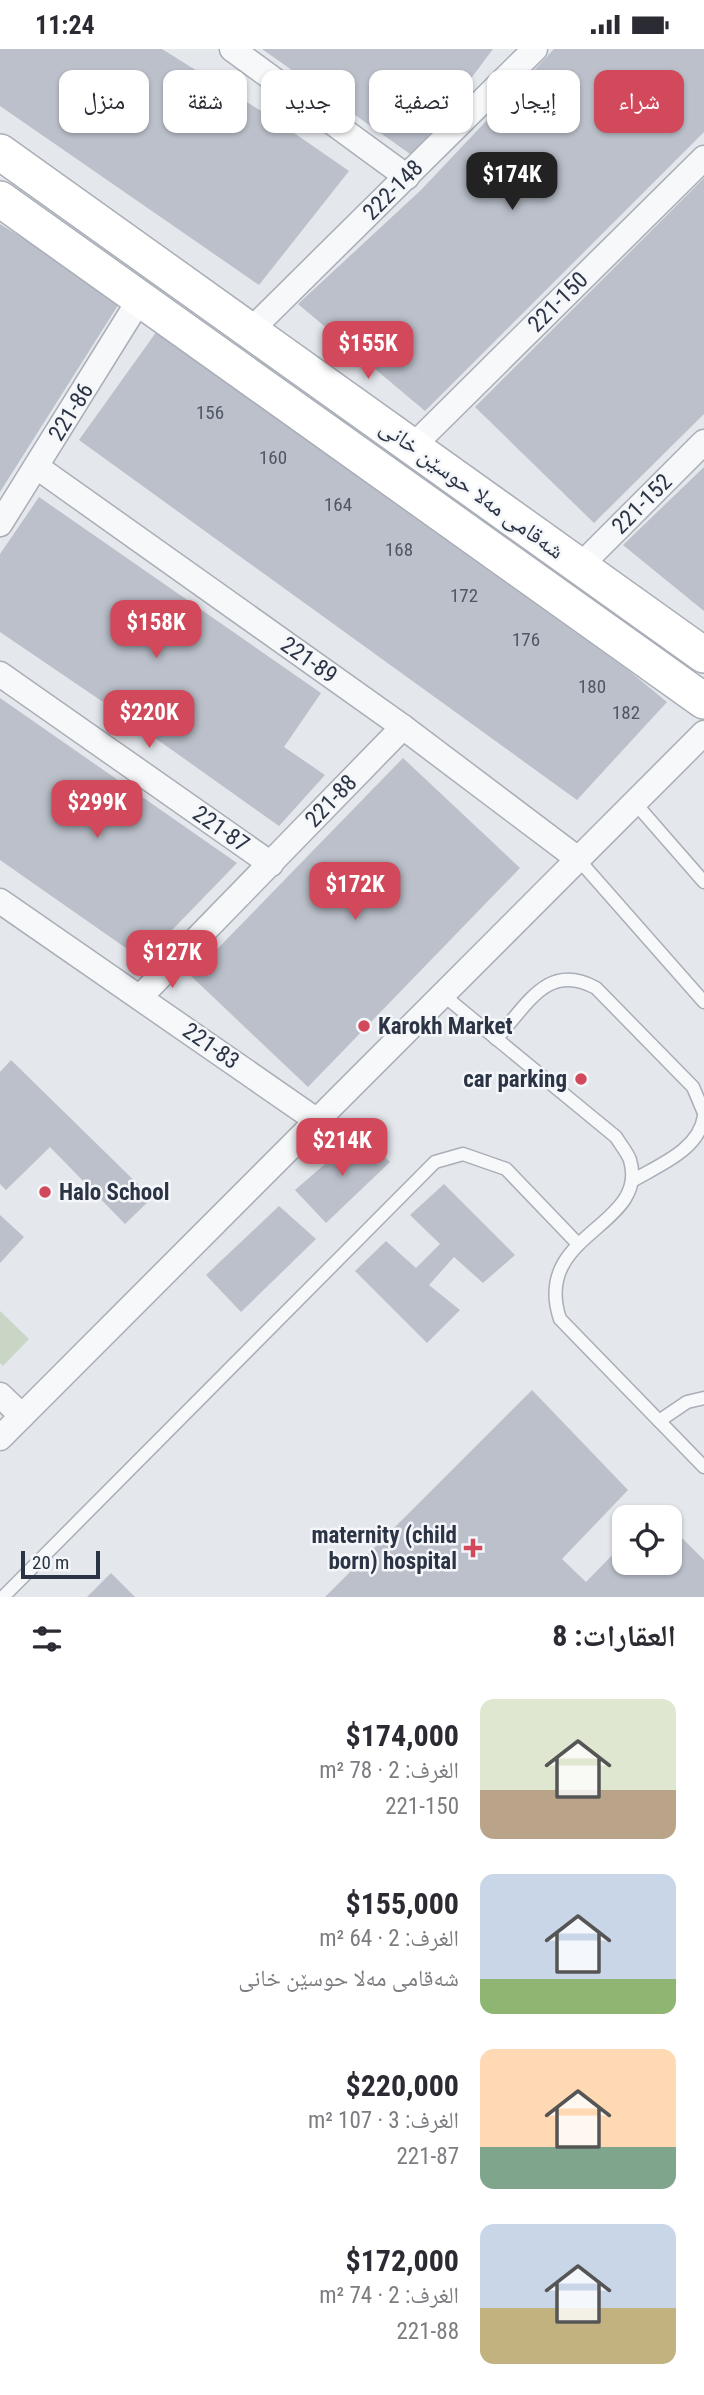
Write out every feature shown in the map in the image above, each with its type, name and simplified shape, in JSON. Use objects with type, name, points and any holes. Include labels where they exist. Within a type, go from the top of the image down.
[{"type":"street","points":[[232,49],[407,177]]},
{"type":"street","name":"222-148","points":[[250,331],[535,49]]},
{"type":"street","name":"شەقامی مەلا حوسێن خانی","points":[[0,152],[704,655]]},
{"type":"street","name":"221-150","points":[[412,447],[704,158]]},
{"type":"street","name":"شەقامی مەلا حوسێن خانی","points":[[0,199],[704,701]]},
{"type":"street","name":"221-86","points":[[0,524],[140,299]]},
{"type":"street","name":"221-152","points":[[580,566],[704,442]]},
{"type":"street","name":"221-89","points":[[37,467],[403,727],[578,859]]},
{"type":"street","name":"221-87","points":[[0,674],[271,864]]},
{"type":"street","name":"221-88","points":[[141,996],[403,727]]},
{"type":"street","points":[[0,1438],[704,733]]},
{"type":"street","name":"221-83","points":[[0,901],[141,996],[316,1120]]},
{"type":"street","points":[[0,1395],[22,1416]]},
{"type":"lane","points":[[635,803],[704,882]]},
{"type":"lane","points":[[578,859],[704,1002]]},
{"type":"lane","points":[[496,1039],[543,988],[555,979],[583,981],[596,988],[693,1087],[704,1115],[702,1129],[693,1143],[632,1181]]},
{"type":"lane","points":[[442,995],[616,1137],[629,1159],[632,1181],[624,1202],[578,1244],[555,1279],[554,1302],[560,1319],[704,1467]]},
{"type":"lane","points":[[3,1597],[435,1162],[463,1154],[506,1169],[578,1244]]},
{"type":"lane","points":[[659,1421],[687,1402],[704,1398]]},
{"type":"green space","points":[[0,1311],[29,1339],[3,1366],[0,1363]]},
{"type":"building","points":[[0,49],[162,49],[196,70],[163,70],[163,133],[247,133],[247,102],[261,111],[261,133],[294,133],[349,171],[259,285],[0,106]]},
{"type":"building","points":[[262,49],[493,49],[473,76],[473,70],[369,70],[369,125],[355,115],[355,70],[292,70]]},
{"type":"building","points":[[554,49],[704,49],[704,132],[425,411],[298,304],[421,190],[487,120],[487,133],[580,133],[580,70],[534,70]]},
{"type":"building","points":[[381,133],[430,133],[413,156]]},
{"type":"building","points":[[704,178],[704,414],[594,523],[475,407]]},
{"type":"building","points":[[0,224],[122,299],[0,492]]},
{"type":"building","points":[[157,331],[628,670],[667,702],[577,800],[79,440]]},
{"type":"building","points":[[704,467],[704,611],[623,545]]},
{"type":"building","points":[[39,497],[321,693],[284,747],[325,775],[279,826],[0,632],[0,554]]},
{"type":"building","points":[[0,698],[237,863],[143,960],[0,860]]},
{"type":"building","points":[[403,758],[520,868],[308,1087],[191,976]]},
{"type":"building","points":[[11,1060],[152,1198],[125,1224],[50,1147],[6,1190],[0,1184],[0,1072]]},
{"type":"building","points":[[361,1133],[390,1162],[326,1223],[295,1190]]},
{"type":"building","points":[[444,1184],[515,1255],[483,1283],[454,1257],[429,1285],[460,1310],[427,1343],[355,1271],[386,1241],[416,1268],[440,1244],[410,1215]]},
{"type":"building","points":[[279,1206],[316,1239],[241,1312],[206,1275]]},
{"type":"building","points":[[0,1215],[24,1237],[0,1263]]},
{"type":"building","points":[[532,1390],[628,1490],[562,1559],[586,1582],[612,1555],[612,1575],[682,1575],[682,1538],[704,1560],[704,1597],[325,1597]]},
{"type":"building","points":[[111,1573],[135,1597],[87,1597]]},
{"type":"place","name":"Karokh Market","points":[[364,1026]]},
{"type":"place","name":"car parking","points":[[581,1079]]},
{"type":"place","name":"Halo School","points":[[45,1192]]},
{"type":"place","name":"maternity (child born) hospital","points":[[473,1548]]}]
